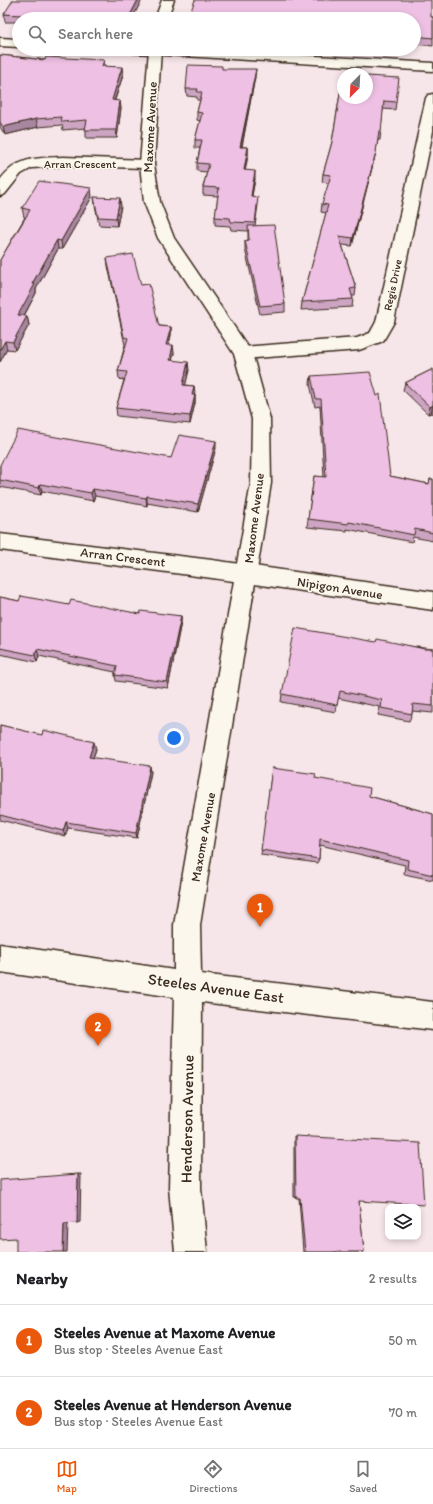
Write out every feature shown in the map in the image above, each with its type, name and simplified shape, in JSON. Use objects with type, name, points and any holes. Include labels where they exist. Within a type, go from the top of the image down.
[{"type":"street","points":[[164,12],[168,0]]},
{"type":"street","points":[[0,42],[12,43]]},
{"type":"street","name":"Maxome Avenue","points":[[155,56],[147,164],[152,202],[166,238],[243,353],[261,419],[261,483],[247,574],[187,925],[188,986]]},
{"type":"street","points":[[253,56],[433,67]]},
{"type":"street","name":"Regis Drive","points":[[243,353],[360,344],[378,337],[385,322],[433,98]]},
{"type":"street","name":"Arran Crescent","points":[[0,191],[8,178],[24,165],[52,162],[147,164]]},
{"type":"street","name":"Arran Crescent","points":[[0,542],[247,574]]},
{"type":"street","name":"Nipigon Avenue","points":[[247,574],[433,601]]},
{"type":"street","name":"Steeles Avenue East","points":[[0,958],[188,986],[433,1016]]},
{"type":"street","name":"Henderson Avenue","points":[[188,986],[185,1188],[191,1252]]},
{"type":"building","points":[[13,0],[138,0],[132,12],[12,12],[12,14],[4,14]]},
{"type":"building","points":[[195,0],[431,0],[433,38],[421,37],[421,12],[191,12]]},
{"type":"building","points":[[0,55],[45,60],[46,57],[104,60],[102,66],[122,67],[112,100],[120,101],[116,130],[85,130],[87,120],[62,122],[61,117],[36,119],[3,127],[0,122]]},
{"type":"building","points":[[188,65],[222,66],[222,69],[256,69],[240,147],[248,147],[244,170],[255,171],[251,196],[258,197],[255,223],[231,222],[230,218],[215,217],[219,188],[203,187],[209,164],[197,163],[202,140],[195,140],[202,113],[197,112],[202,92],[197,92],[198,89],[186,89]]},
{"type":"building","points":[[373,76],[399,78],[396,102],[384,101],[381,132],[379,132],[376,152],[353,238],[339,236],[356,288],[350,289],[353,299],[302,302],[328,205],[322,204],[331,175],[323,174],[332,142],[338,104],[373,104]]},
{"type":"building","points":[[39,181],[91,188],[61,241],[57,240],[32,284],[35,284],[18,315],[27,316],[13,342],[5,341],[0,350],[0,260],[30,210],[22,208]]},
{"type":"building","points":[[94,197],[120,198],[116,218],[98,217]]},
{"type":"building","points":[[274,225],[285,304],[260,306],[245,241],[249,240],[248,226]]},
{"type":"building","points":[[133,254],[141,285],[149,284],[159,326],[171,327],[166,345],[173,345],[170,360],[188,362],[183,385],[194,386],[192,395],[195,395],[190,416],[116,408],[127,372],[118,371],[128,338],[124,337],[107,258]]},
{"type":"building","points":[[433,369],[433,405],[430,407],[405,383]]},
{"type":"building","points":[[370,372],[377,396],[380,394],[390,476],[429,484],[430,479],[433,479],[433,533],[415,529],[414,535],[349,522],[348,524],[308,519],[314,476],[326,477],[321,399],[316,399],[311,376]]},
{"type":"building","points":[[18,430],[171,458],[179,435],[216,441],[198,504],[147,496],[146,498],[93,489],[91,493],[40,484],[39,488],[0,480],[0,465]]},
{"type":"building","points":[[21,596],[69,605],[71,600],[140,614],[141,611],[181,616],[167,682],[115,675],[117,666],[37,649],[35,655],[0,648],[0,597],[19,601]]},
{"type":"building","points":[[295,628],[376,642],[377,639],[425,649],[433,649],[433,706],[413,704],[412,714],[381,708],[382,700],[340,691],[337,705],[282,694]]},
{"type":"building","points":[[0,725],[42,735],[43,730],[94,742],[89,757],[150,766],[136,833],[66,822],[63,831],[0,815]]},
{"type":"building","points":[[272,768],[316,774],[315,778],[370,788],[369,796],[433,814],[433,875],[407,869],[408,860],[320,839],[319,859],[261,850]]},
{"type":"building","points":[[295,1136],[420,1143],[424,1205],[359,1201],[364,1252],[305,1252],[300,1198],[296,1198]]},
{"type":"building","points":[[78,1174],[77,1223],[64,1224],[63,1252],[16,1252],[16,1238],[0,1239],[0,1180]]},
{"type":"place","name":"Steeles Avenue at Maxome Avenue","points":[[260,927]]},
{"type":"place","name":"Steeles Avenue at Henderson Avenue","points":[[98,1046]]}]
